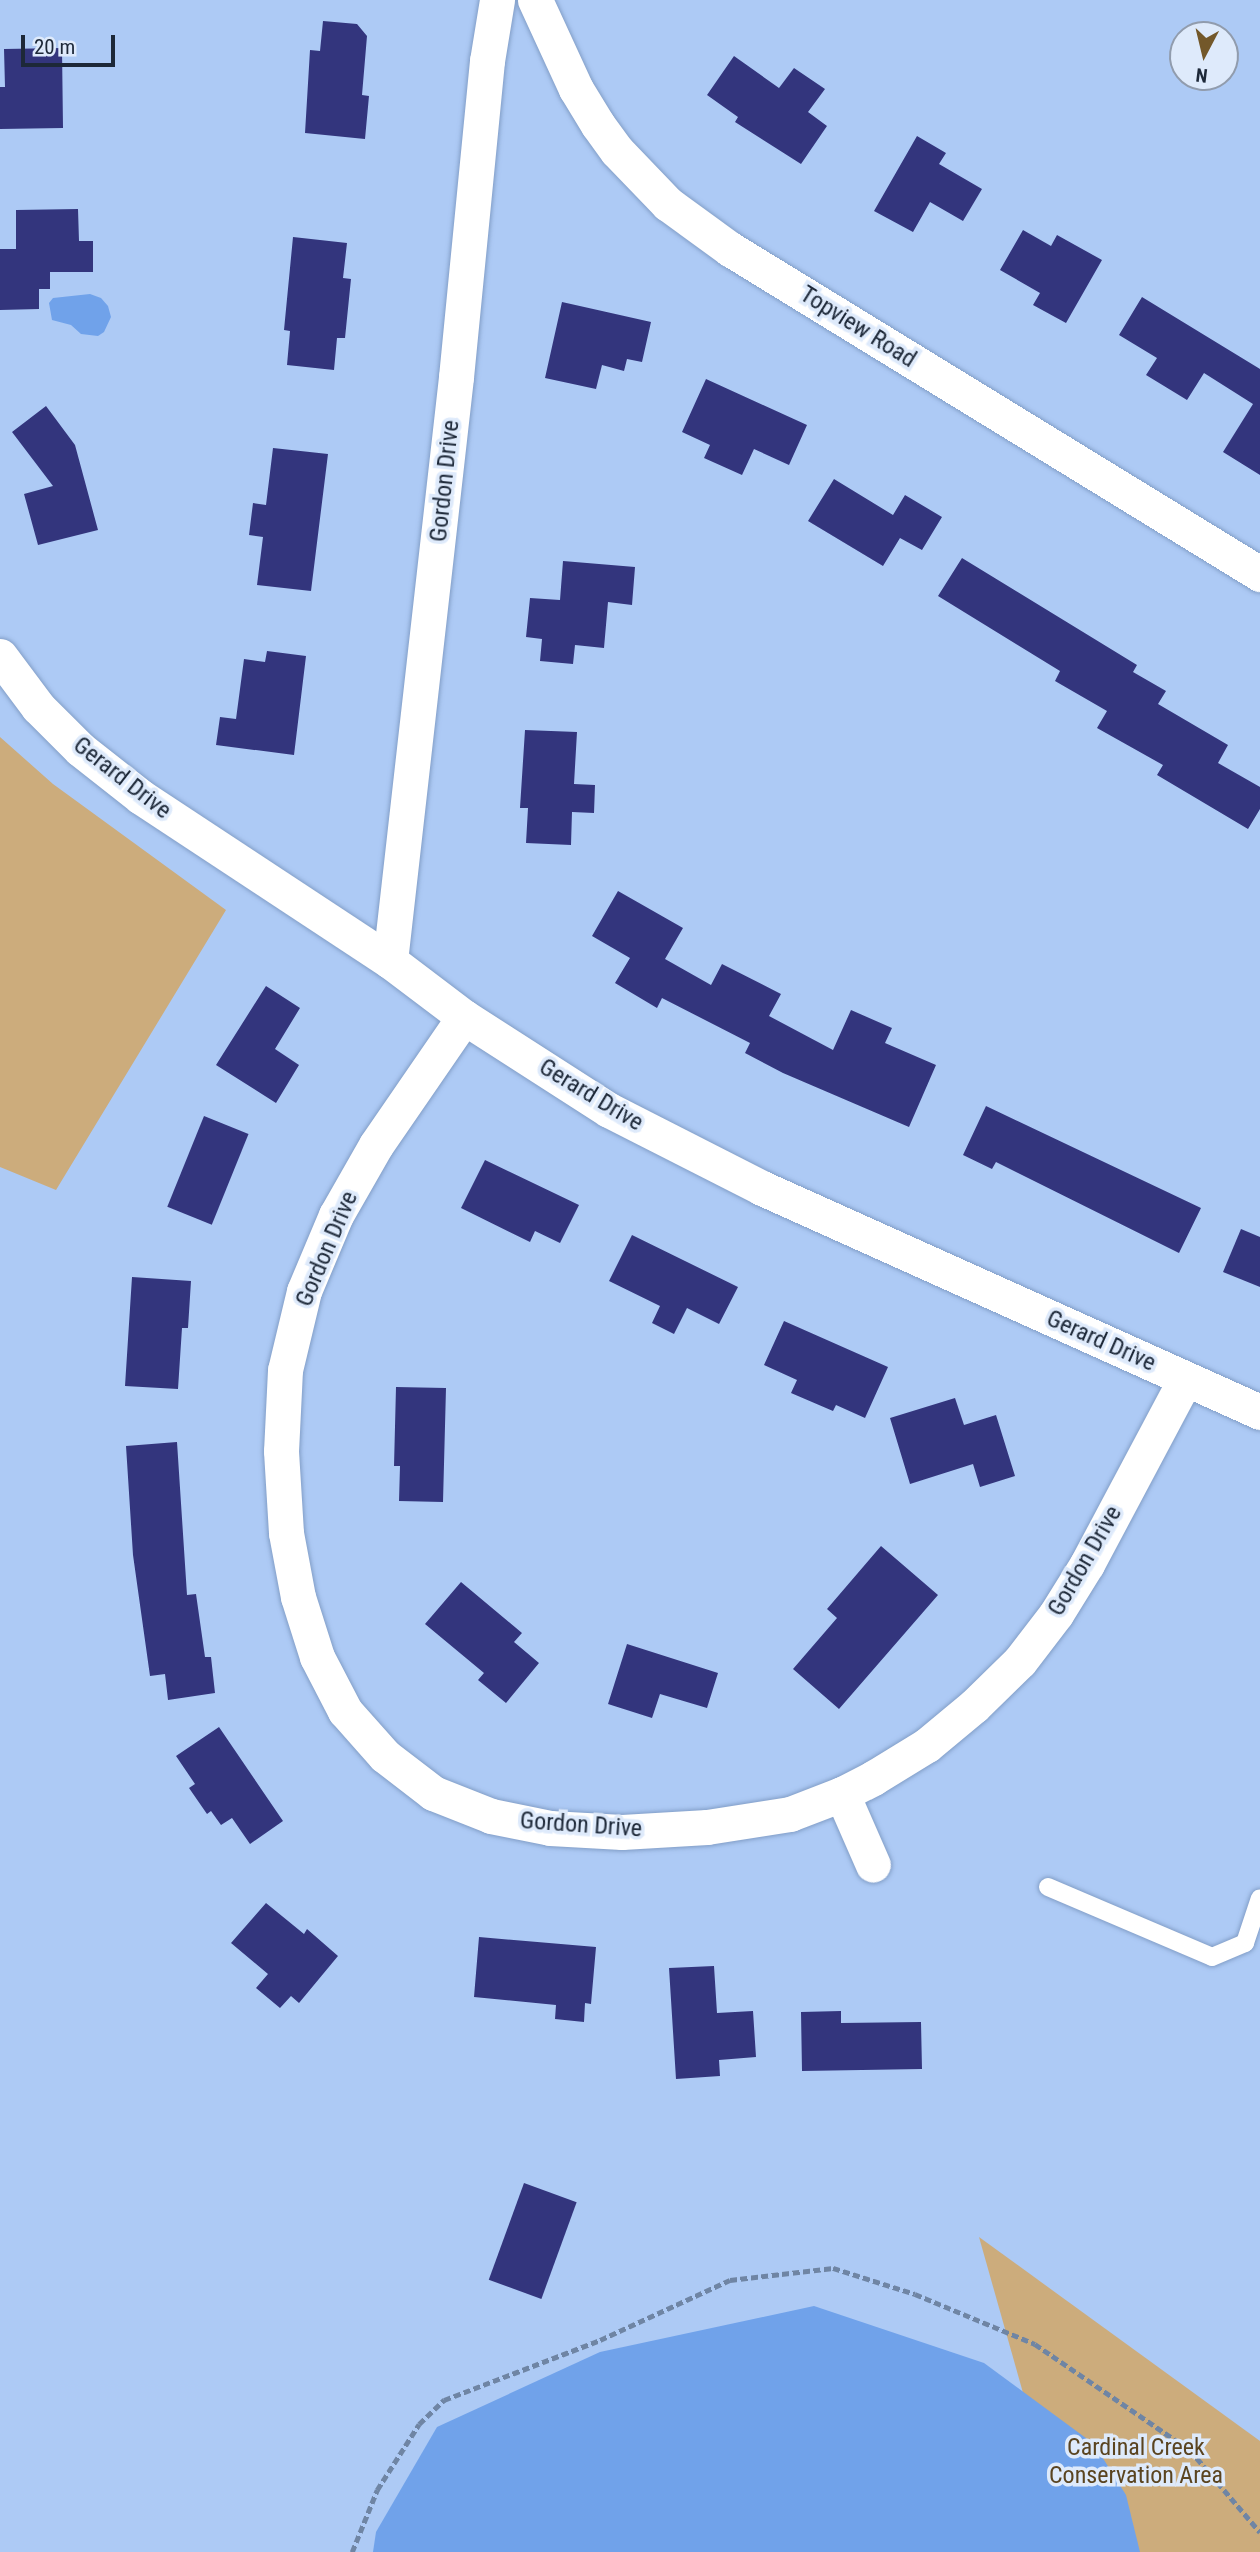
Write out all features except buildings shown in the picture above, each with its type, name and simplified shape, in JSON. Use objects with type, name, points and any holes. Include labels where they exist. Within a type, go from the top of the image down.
[{"type":"street","name":"Gordon Drive","points":[[390,961],[456,377],[487,61],[497,0]]},
{"type":"street","name":"Topview Road","points":[[535,0],[576,89],[598,125],[617,151],[668,204],[730,249],[1260,574]]},
{"type":"street","name":"Gerard Drive","points":[[0,656],[47,716],[80,749],[141,797],[390,961],[464,1017],[609,1110],[762,1188],[1260,1412]]},
{"type":"street","name":"Gordon Drive","points":[[464,1017],[376,1145],[336,1215],[304,1291],[285,1370],[281,1451],[286,1533],[298,1597],[317,1657],[345,1711],[385,1756],[433,1793],[491,1816],[550,1828],[641,1831],[706,1827],[790,1814],[842,1794],[927,1745],[974,1706],[1020,1661],[1056,1614],[1087,1564],[1185,1380]]},
{"type":"street","points":[[842,1794],[873,1866]]},
{"type":"lane","points":[[1048,1887],[1212,1957],[1245,1943],[1260,1898]]},
{"type":"path","points":[[352,2552],[377,2490],[419,2424],[444,2400],[600,2340],[730,2280],[833,2268],[915,2294],[1035,2344],[1190,2451],[1260,2532]]},
{"type":"green space","points":[[0,737],[53,784],[226,910],[56,1190],[0,1167]]},
{"type":"green space","name":"Cardinal Creek Conservation Area","points":[[979,2237],[1260,2441],[1260,2552],[1068,2552]]},
{"type":"water","points":[[90,294],[101,298],[108,306],[111,317],[104,332],[98,336],[81,334],[71,325],[52,320],[49,303],[53,298]]},
{"type":"water","points":[[814,2306],[984,2363],[1094,2444],[1126,2495],[1140,2552],[373,2552],[376,2532],[437,2427],[600,2352]]}]
